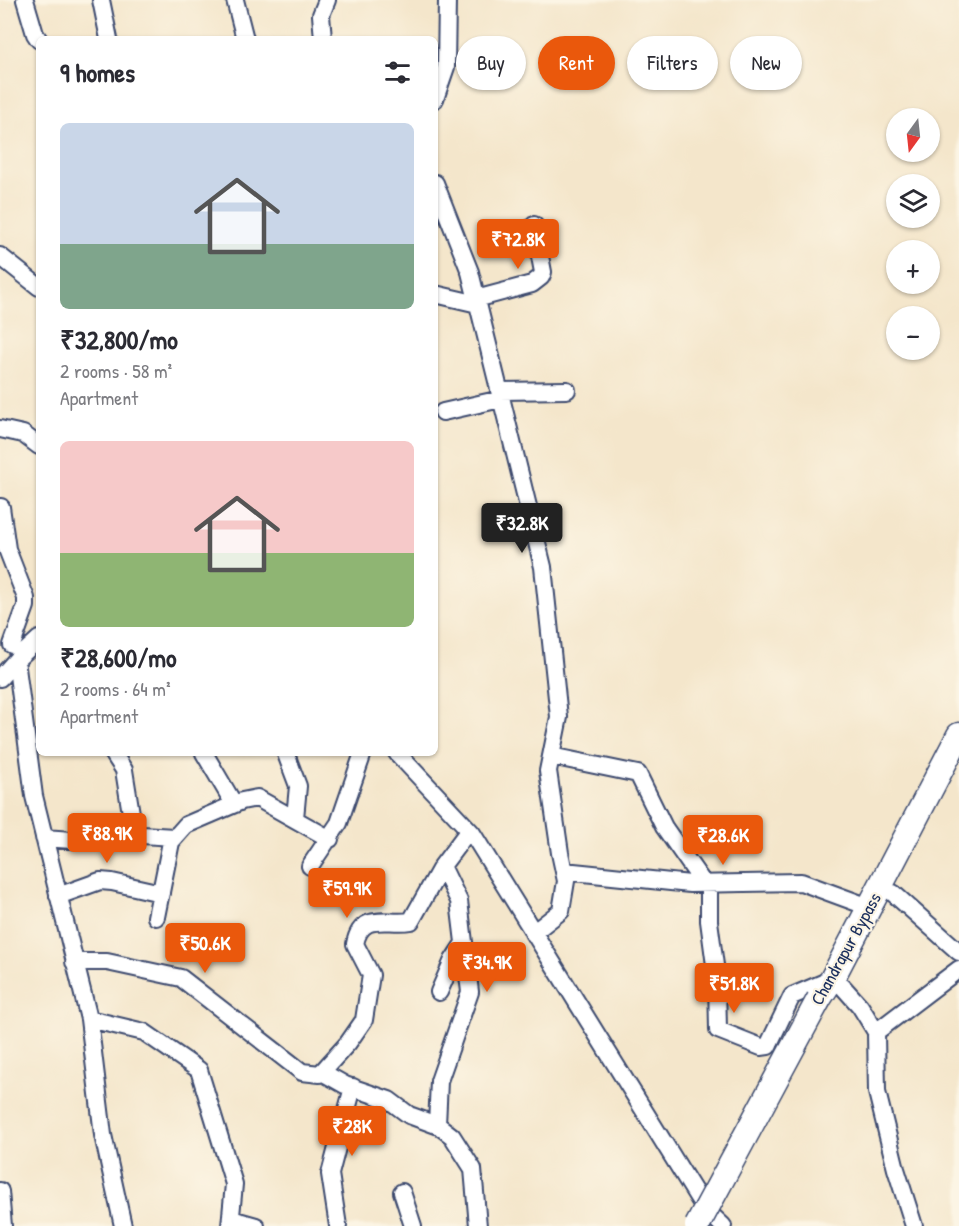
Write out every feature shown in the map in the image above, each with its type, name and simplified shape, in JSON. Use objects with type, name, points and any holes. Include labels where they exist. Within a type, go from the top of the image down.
[{"type":"highway","name":"Chandrapur Bypass","points":[[709,1226],[831,993],[869,907],[959,735]]},
{"type":"highway","name":"Chandrapur Bypass","points":[[697,1226],[831,993],[893,893],[959,767]]},
{"type":"street","points":[[25,0],[36,36]]},
{"type":"street","points":[[101,0],[108,36]]},
{"type":"street","points":[[235,0],[244,36]]},
{"type":"street","points":[[323,36],[321,15],[327,0]]},
{"type":"street","points":[[440,66],[447,0]]},
{"type":"street","points":[[438,191],[470,272],[543,567],[559,717],[548,771],[560,853],[567,881],[561,911],[533,933]]},
{"type":"street","points":[[438,295],[477,302],[532,284],[541,277],[543,272],[534,225]]},
{"type":"street","points":[[0,255],[36,285]]},
{"type":"street","points":[[443,412],[500,395],[567,390]]},
{"type":"street","points":[[0,429],[23,434],[36,444]]},
{"type":"street","points":[[1,507],[7,549],[26,598],[22,648],[34,796],[89,1019],[103,1135],[123,1226]]},
{"type":"street","points":[[0,678],[22,648]]},
{"type":"street","points":[[115,756],[124,770],[134,832],[137,834],[178,832],[234,804],[257,798],[330,838]]},
{"type":"street","points":[[206,756],[234,804]]},
{"type":"street","points":[[287,756],[298,786],[295,818]]},
{"type":"street","points":[[310,866],[340,820],[362,756]]},
{"type":"street","points":[[400,756],[468,830],[705,1209],[723,1226]]},
{"type":"street","points":[[416,756],[419,776]]},
{"type":"street","points":[[551,756],[638,774],[664,827],[706,884],[717,980],[718,1030],[764,1048],[770,1043],[792,996],[831,993],[860,1006],[876,1032],[877,1092],[896,1169],[914,1226]]},
{"type":"street","points":[[44,838],[72,840],[91,837],[109,825],[132,822]]},
{"type":"street","points":[[314,1073],[348,1043],[364,1020],[371,975],[355,944],[361,928],[369,922],[411,921],[442,866],[468,830]]},
{"type":"street","points":[[156,917],[178,832]]},
{"type":"street","points":[[437,1125],[439,1081],[470,992],[459,901],[442,866]]},
{"type":"street","points":[[564,871],[684,884],[801,882],[869,907]]},
{"type":"street","points":[[58,896],[100,881],[161,893]]},
{"type":"street","points":[[893,893],[959,952]]},
{"type":"street","points":[[439,992],[453,960],[464,943]]},
{"type":"street","points":[[74,962],[107,962],[181,978],[314,1073],[389,1100],[409,1115],[437,1125],[455,1139],[473,1169],[478,1226]]},
{"type":"street","points":[[876,1032],[959,969]]},
{"type":"street","points":[[89,1019],[144,1032],[199,1070],[234,1184],[230,1223],[256,1226]]},
{"type":"street","points":[[338,1226],[330,1174],[352,1087]]},
{"type":"street","points":[[0,1191],[3,1226]]},
{"type":"street","points":[[402,1192],[413,1226]]}]
